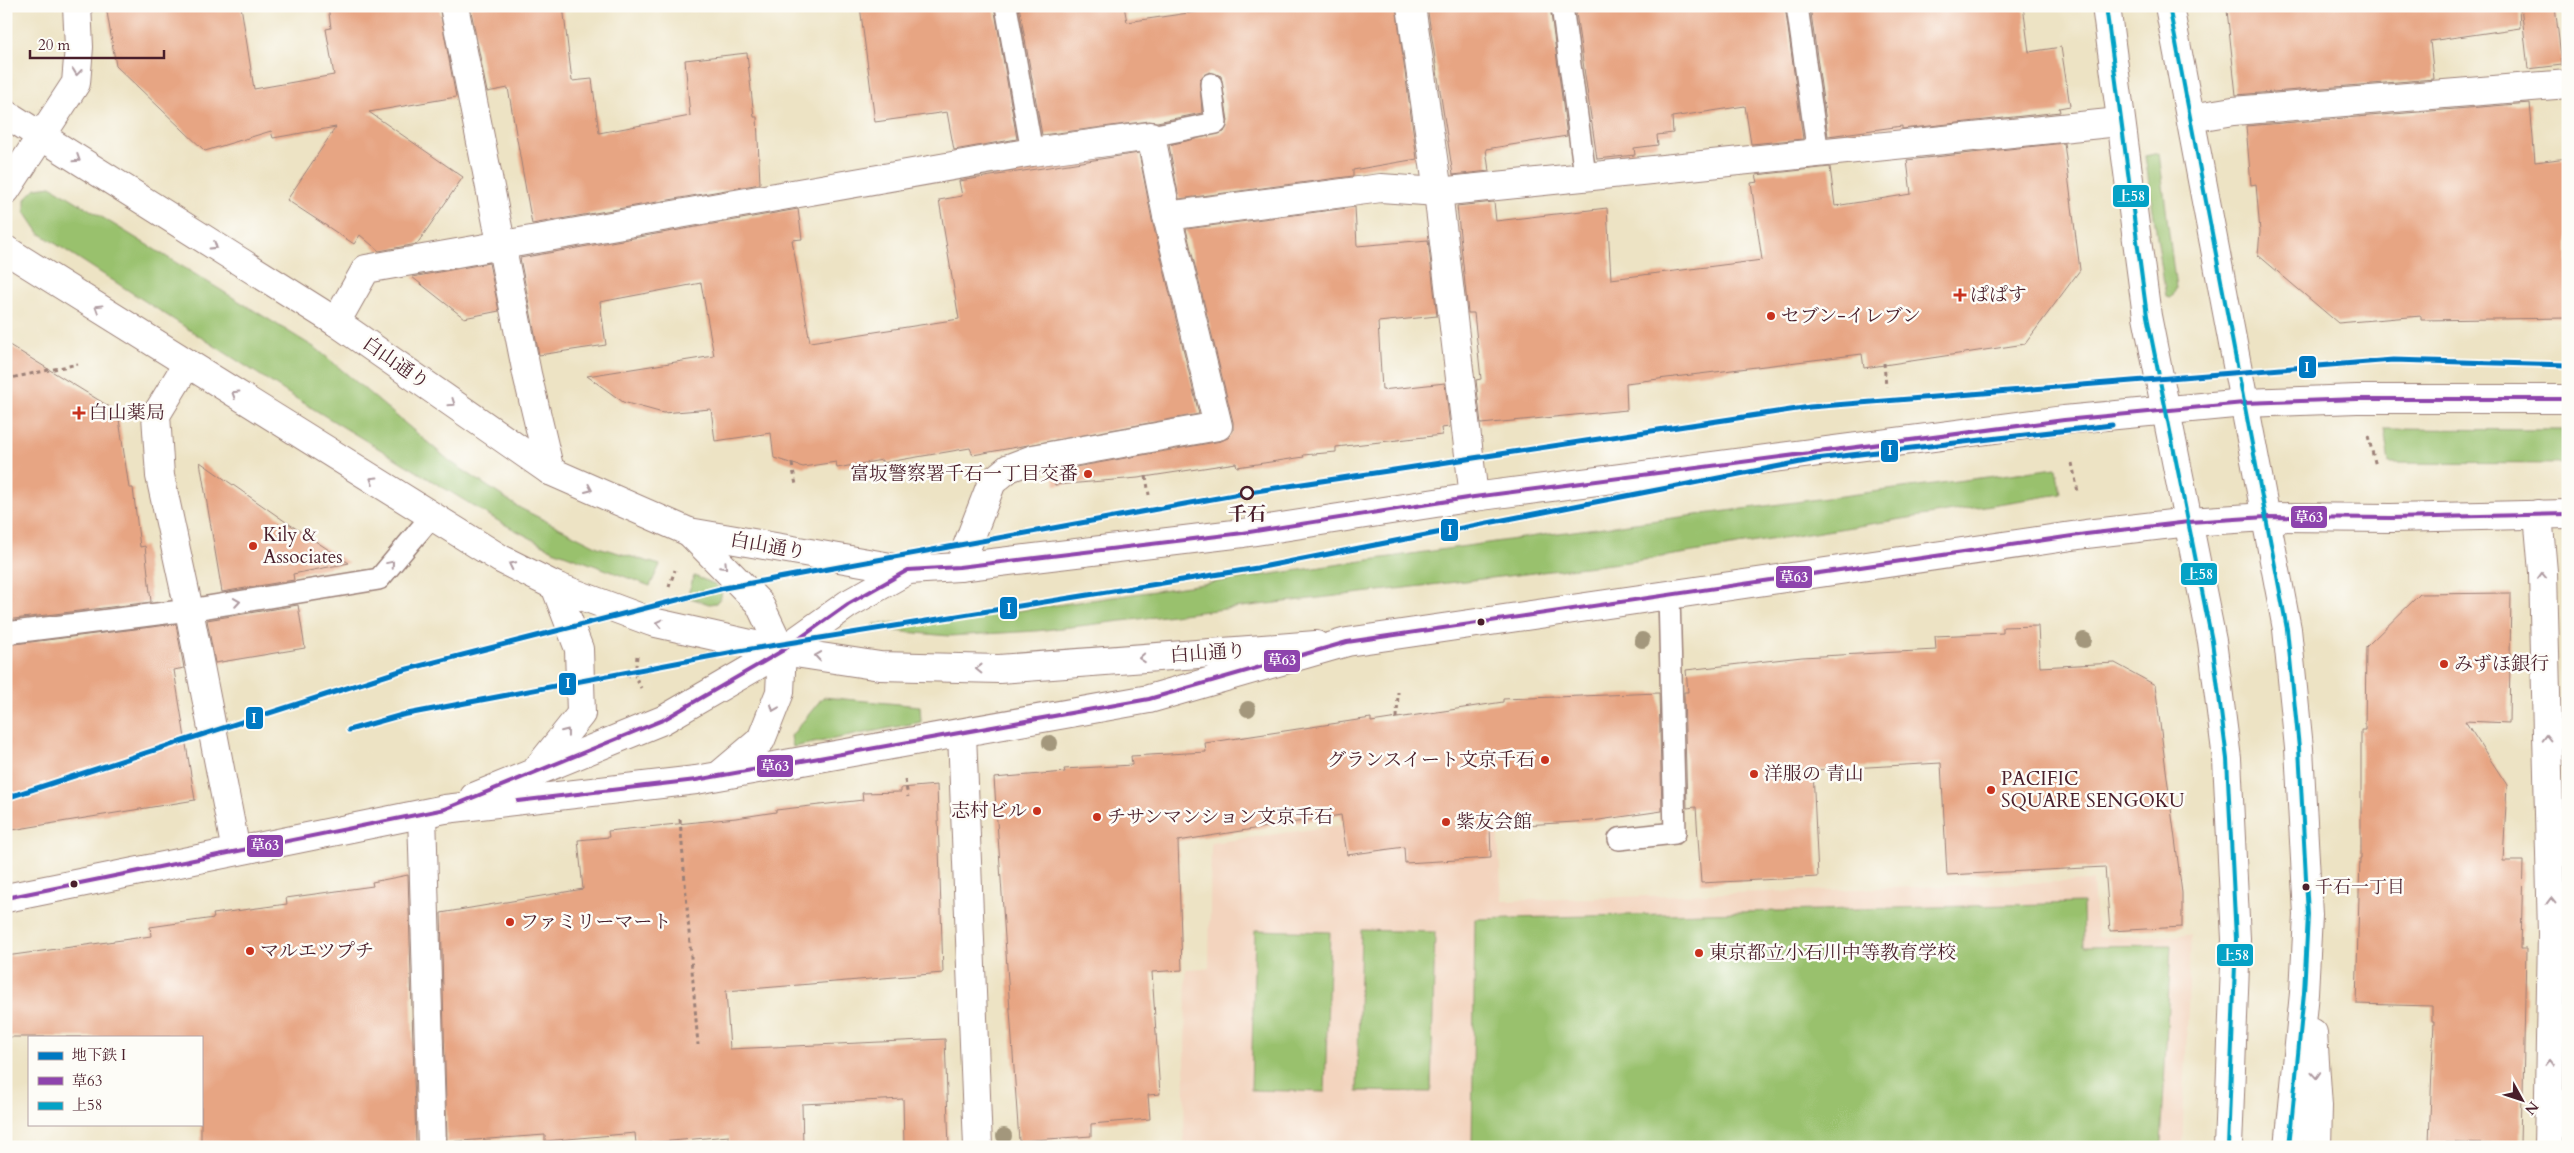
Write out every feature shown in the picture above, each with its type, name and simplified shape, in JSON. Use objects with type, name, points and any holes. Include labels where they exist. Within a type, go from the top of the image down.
[{"type":"main road","points":[[6,190],[76,83],[79,47],[77,6]]},
{"type":"main road","points":[[454,6],[527,374],[550,471]]},
{"type":"main road","points":[[1411,6],[1438,192],[1474,497]]},
{"type":"main road","points":[[2106,6],[2147,316],[2212,641],[2228,779],[2236,939],[2228,1147]]},
{"type":"main road","points":[[2169,6],[2287,629],[2299,748],[2308,915],[2304,993],[2289,1147]]},
{"type":"main road","points":[[2191,118],[2233,111],[2568,84]]},
{"type":"main road","name":"白山通り","points":[[6,114],[336,322],[550,471],[689,532],[908,570],[960,567],[1243,533],[1474,497],[2064,420],[2244,403],[2357,399],[2568,399]]},
{"type":"main road","points":[[1167,216],[1381,188],[1438,192],[1585,175],[1818,154],[2120,122]]},
{"type":"main road","points":[[336,322],[366,269],[1032,152],[1151,136],[1167,216],[1218,426],[1033,459],[1009,468],[992,482],[960,567]]},
{"type":"main road","name":"白山通り","points":[[6,250],[501,560],[556,586],[652,622],[782,651],[880,666],[998,669],[1347,642],[2076,536],[2189,522],[2266,517],[2391,518],[2568,514]]},
{"type":"main road","points":[[187,364],[156,415],[160,476],[189,610],[236,851]]},
{"type":"main road","points":[[2538,514],[2542,572],[2552,934],[2548,1147]]},
{"type":"main road","points":[[689,532],[759,603],[782,651],[780,692],[761,740],[722,773]]},
{"type":"main road","points":[[433,812],[663,720],[782,651],[848,604],[908,570]]},
{"type":"main road","points":[[536,770],[581,714],[579,649],[556,586]]},
{"type":"main road","points":[[6,898],[433,812],[696,780],[722,773],[962,733],[1149,699],[1347,642]]},
{"type":"main road","points":[[962,733],[978,1147]]},
{"type":"main road","points":[[432,1147],[433,812]]},
{"type":"main road","points":[[2304,993],[2313,1028],[2318,1106],[2317,1147]]},
{"type":"lane","points":[[1006,6],[1032,152]]},
{"type":"lane","points":[[1562,6],[1585,175]]},
{"type":"lane","points":[[1797,6],[1818,154]]},
{"type":"lane","points":[[1151,136],[1216,123],[1211,84]]},
{"type":"lane","points":[[6,633],[189,610],[379,579],[431,517]]},
{"type":"lane","points":[[1619,839],[1675,833],[1669,595]]},
{"type":"path","points":[[6,380],[78,364]]},
{"type":"path","points":[[1884,364],[1886,387]]},
{"type":"path","points":[[2366,428],[2376,466]]},
{"type":"path","points":[[2072,463],[2078,492]]},
{"type":"path","points":[[792,464],[796,485]]},
{"type":"path","points":[[1146,476],[1149,495]]},
{"type":"path","points":[[667,593],[675,569]]},
{"type":"path","points":[[635,676],[637,653]]},
{"type":"path","points":[[1398,692],[1398,718]]},
{"type":"path","points":[[903,771],[908,797]]},
{"type":"path","points":[[680,817],[698,1045]]},
{"type":"shaded area","name":"東京都立小石川中等教育学校","points":[[1494,770],[1502,901],[2093,881],[2097,937],[2191,935],[2182,1147],[1184,1147],[1186,969],[1209,968],[1211,843],[1392,818]]},
{"type":"green space","points":[[2159,153],[2176,289],[2171,298],[2166,297],[2145,156]]},
{"type":"green space","points":[[51,186],[317,349],[451,462],[520,508],[598,547],[660,565],[650,586],[553,550],[500,522],[297,399],[39,233],[25,212],[25,199],[36,188]]},
{"type":"green space","points":[[2384,429],[2568,430],[2568,464],[2389,463]]},
{"type":"green space","points":[[2056,468],[2061,494],[1636,561],[1036,631],[949,636],[873,629],[874,624],[953,620],[1543,535]]},
{"type":"green space","points":[[694,576],[715,584],[722,591],[721,597],[716,603],[709,604],[687,597]]},
{"type":"green space","points":[[823,697],[920,706],[921,722],[793,747],[791,736]]},
{"type":"green space","points":[[2083,903],[2084,946],[2171,945],[2161,1147],[1472,1147],[1475,919]]},
{"type":"green space","points":[[1255,930],[1330,932],[1325,1092],[1251,1090]]},
{"type":"green space","points":[[1361,930],[1435,932],[1431,1092],[1357,1091]]},
{"type":"building","points":[[106,6],[241,6],[254,89],[334,75],[326,29],[331,28],[328,6],[439,6],[456,97],[369,112],[463,177],[417,244],[379,251],[360,235],[354,244],[287,200],[336,127],[273,138],[271,131],[205,151],[116,66]]},
{"type":"building","points":[[470,6],[563,6],[572,81],[592,79],[599,133],[690,116],[685,60],[747,53],[754,117],[757,117],[760,184],[532,224],[508,88],[487,92]]},
{"type":"building","points":[[860,6],[994,6],[1017,139],[954,150],[947,112],[875,122]]},
{"type":"building","points":[[1019,6],[1124,6],[1127,22],[1209,10],[1208,6],[1396,6],[1417,159],[1353,170],[1353,176],[1179,199],[1169,145],[1224,132],[1228,121],[1221,76],[1210,72],[1200,79],[1202,113],[1157,122],[1149,121],[1042,135]]},
{"type":"building","points":[[1427,6],[1550,6],[1567,136],[1486,149],[1489,171],[1453,175]]},
{"type":"building","points":[[1575,6],[1785,6],[1803,139],[1751,144],[1745,106],[1672,117],[1673,133],[1657,135],[1658,145],[1634,148],[1635,155],[1597,159]]},
{"type":"building","points":[[1810,6],[2023,6],[2029,52],[2061,47],[2070,106],[2059,108],[2060,112],[1902,129],[1902,126],[1828,136]]},
{"type":"building","points":[[2259,6],[2519,6],[2520,28],[2430,41],[2434,79],[2236,95],[2227,10]]},
{"type":"building","points":[[2521,6],[2555,6],[2562,65],[2528,69]]},
{"type":"building","points":[[2530,103],[2535,162],[2568,158],[2568,318],[2421,320],[2421,316],[2338,323],[2258,255],[2260,232],[2256,184],[2251,185],[2246,126]]},
{"type":"building","points":[[2064,143],[2080,270],[2025,344],[1864,368],[1862,354],[1626,383],[1627,410],[1481,424],[1476,380],[1481,379],[1474,313],[1468,313],[1457,206],[1494,202],[1496,221],[1607,208],[1611,279],[1762,260],[1751,183],[1758,182],[1756,175],[1830,167],[1835,206],[1911,194],[1907,160]]},
{"type":"building","points":[[1139,153],[1152,220],[1199,414],[973,455],[970,448],[882,463],[882,460],[837,468],[836,462],[803,467],[774,458],[771,433],[715,441],[711,409],[663,413],[623,402],[587,376],[714,356],[701,283],[600,302],[606,345],[539,355],[520,258],[798,209],[802,239],[792,240],[810,342],[959,319],[939,200],[962,196],[959,181]]},
{"type":"building","points":[[1355,207],[1357,246],[1428,240],[1437,316],[1378,322],[1382,390],[1445,383],[1450,427],[1441,428],[1442,435],[1336,447],[1336,452],[1303,455],[1304,457],[1237,467],[1236,463],[1138,478],[1055,485],[1053,471],[1221,441],[1228,438],[1233,431],[1233,422],[1186,229]]},
{"type":"building","points":[[489,263],[499,311],[464,318],[412,277]]},
{"type":"building","points":[[6,343],[118,412],[129,488],[133,488],[140,547],[145,546],[151,602],[6,620]]},
{"type":"building","name":"Kily & Associates","points":[[200,462],[349,563],[293,574],[294,580],[222,592]]},
{"type":"building","points":[[2511,593],[2509,723],[2465,721],[2507,785],[2503,861],[2523,861],[2521,948],[2526,948],[2520,1145],[2429,1142],[2434,1021],[2432,1021],[2432,1006],[2356,1004],[2361,858],[2361,730],[2365,730],[2366,647],[2420,594]]},
{"type":"building","points":[[298,605],[305,648],[215,663],[207,620]]},
{"type":"building","points":[[176,624],[184,668],[174,670],[195,800],[6,831],[6,645]]},
{"type":"building","points":[[2038,626],[2040,667],[2115,663],[2155,685],[2182,893],[2182,927],[2110,931],[2105,867],[1947,875],[1941,763],[1813,770],[1818,877],[1701,883],[1696,807],[1687,808],[1684,692],[1688,692],[1686,670],[1802,657],[1936,650],[1935,636],[2003,633],[2003,627]]},
{"type":"building","points":[[1659,693],[1662,811],[1592,821],[1490,827],[1491,858],[1405,863],[1404,847],[1347,855],[1341,815],[1178,841],[1182,970],[1152,972],[1160,1094],[1148,1095],[1150,1119],[1091,1124],[1091,1136],[1019,1141],[994,778],[1065,772],[1064,769],[1132,765],[1131,756],[1206,752],[1205,743],[1371,718],[1371,722],[1503,702],[1503,699]]},
{"type":"building","points":[[937,785],[943,973],[726,991],[730,1049],[945,1039],[949,1147],[904,1147],[903,1099],[802,1104],[803,1147],[729,1147],[729,1136],[636,1144],[635,1133],[545,1141],[545,1135],[447,1142],[441,913],[583,889],[578,840],[609,837],[608,831],[736,818],[776,812],[776,810],[863,800],[862,793],[901,792],[901,788]]},
{"type":"building","points":[[408,875],[416,1145],[201,1147],[202,1036],[6,1037],[6,956],[151,936],[150,927],[214,918],[213,914],[287,904],[286,898],[373,886],[372,882]]},
{"type":"metro line","name":"I","points":[[6,798],[400,671],[724,588],[1256,491],[1810,407],[2393,360],[2568,365]]},
{"type":"metro line","name":"I","points":[[349,730],[402,715],[739,651],[1257,568],[1816,459],[2112,425]]},
{"type":"transit line","name":"上58","points":[[2106,6],[2147,316],[2212,641],[2227,759],[2236,939],[2228,1147]]},
{"type":"transit line","name":"上58","points":[[2169,6],[2287,629],[2299,748],[2308,915],[2304,993],[2289,1147]]},
{"type":"transit line","name":"草63","points":[[6,898],[445,809],[663,720],[782,651],[848,604],[908,570],[959,567],[1243,533],[1474,497],[2064,420],[2244,403],[2357,399],[2568,399]]},
{"type":"transit line","name":"草63","points":[[518,801],[696,780],[1149,699],[1347,642],[2086,534],[2189,522],[2266,517],[2391,518],[2568,514]]},
{"type":"place","name":"ぱぱす","points":[[1960,295]]},
{"type":"place","name":"セブン-イレブン","points":[[1771,316]]},
{"type":"place","name":"白山薬局","points":[[79,413]]},
{"type":"place","name":"富坂警察署千石一丁目交番","points":[[1088,474]]},
{"type":"place","name":"千石","points":[[1247,493]]},
{"type":"place","name":"Kily & Associates","points":[[253,546]]},
{"type":"place","name":"みずほ銀行","points":[[2444,664]]},
{"type":"place","name":"グランスイート文京千石","points":[[1545,760]]},
{"type":"place","name":"洋服の 青山","points":[[1754,774]]},
{"type":"place","name":"PACIFIC SQUARE SENGOKU","points":[[1991,790]]},
{"type":"place","name":"志村ビル","points":[[1037,811]]},
{"type":"place","name":"チサンマンション文京千石","points":[[1097,817]]},
{"type":"place","name":"紫友会館","points":[[1446,822]]},
{"type":"place","name":"千石一丁目","points":[[2306,887]]},
{"type":"place","name":"ファミリーマート","points":[[510,922]]},
{"type":"place","name":"マルエツプチ","points":[[250,951]]},
{"type":"place","name":"東京都立小石川中等教育学校","points":[[1699,953]]}]
